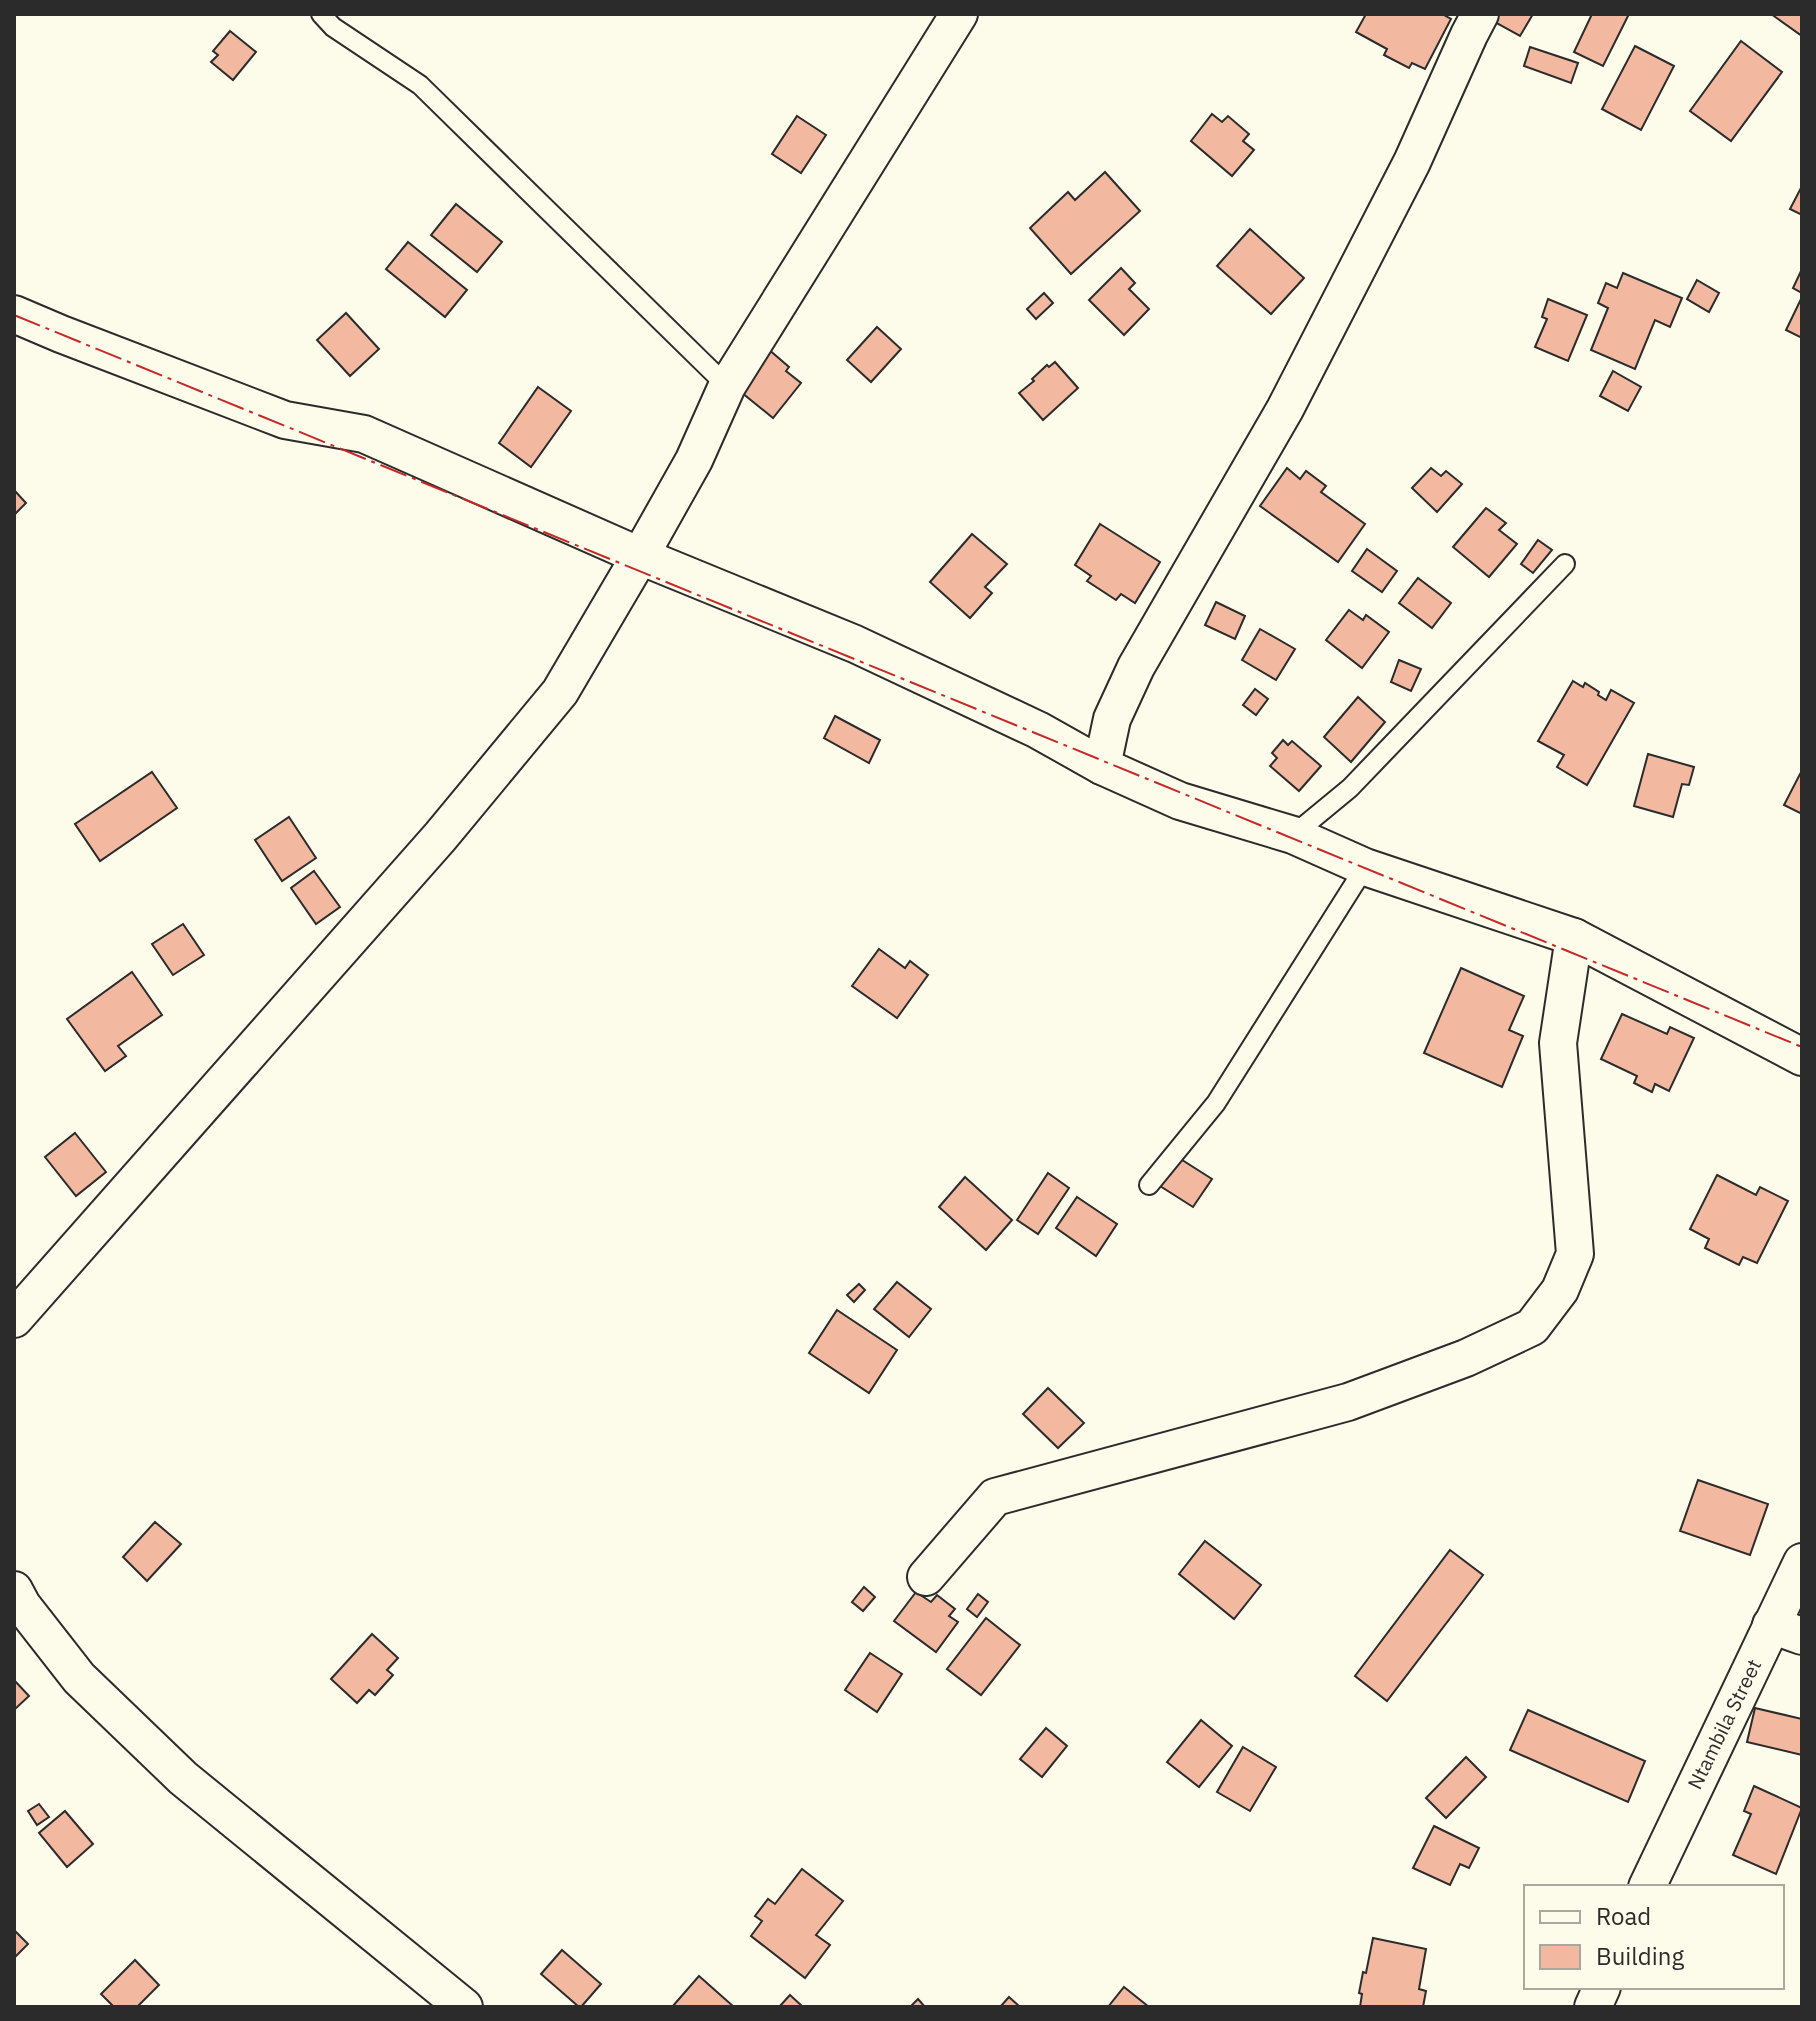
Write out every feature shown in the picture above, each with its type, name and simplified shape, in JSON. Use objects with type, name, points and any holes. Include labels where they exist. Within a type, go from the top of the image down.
[{"type":"street","points":[[14,1319],[440,837],[560,692],[694,460],[727,386],[959,14]]},
{"type":"street","points":[[1102,766],[1112,719],[1136,667],[1285,409],[1412,162],[1480,14]]},
{"type":"street","points":[[14,314],[285,420],[364,434],[640,556],[855,644],[1038,730],[1102,766],[1180,801],[1293,835],[1365,867],[1574,937],[1802,1057]]},
{"type":"street","points":[[926,1577],[995,1497],[1348,1402],[1466,1358],[1532,1327],[1560,1290],[1575,1254],[1558,1043],[1574,937]]},
{"type":"street","name":"Ntambila Street","points":[[1648,1885],[1787,1631],[1802,1562]]},
{"type":"street","points":[[14,1590],[22,1605],[79,1678],[183,1778],[464,2007]]},
{"type":"lane","points":[[321,14],[333,27],[420,85],[727,386]]},
{"type":"lane","points":[[1293,835],[1350,788],[1565,564]]},
{"type":"lane","points":[[1149,1185],[1216,1103],[1365,867]]},
{"type":"building","points":[[1366,14],[1442,14],[1451,19],[1425,69],[1412,63],[1409,68],[1384,55],[1387,49],[1356,32]]},
{"type":"building","points":[[1495,14],[1533,14],[1520,36],[1491,20]]},
{"type":"building","points":[[1592,14],[1629,14],[1603,66],[1574,52]]},
{"type":"building","points":[[1771,14],[1802,14],[1802,36]]},
{"type":"building","points":[[230,31],[256,52],[233,80],[211,62],[218,55],[213,51]]},
{"type":"building","points":[[1741,41],[1782,72],[1731,141],[1690,111]]},
{"type":"building","points":[[1635,46],[1674,66],[1641,130],[1602,109]]},
{"type":"building","points":[[1530,47],[1578,63],[1571,83],[1524,66]]},
{"type":"building","points":[[1212,114],[1222,122],[1228,116],[1249,134],[1243,141],[1254,150],[1232,176],[1191,141]]},
{"type":"building","points":[[797,116],[826,135],[801,173],[772,154]]},
{"type":"building","points":[[1105,172],[1140,211],[1071,274],[1030,228],[1068,192],[1075,200]]},
{"type":"building","points":[[1802,186],[1802,215],[1790,209]]},
{"type":"building","points":[[456,204],[502,242],[477,272],[431,235]]},
{"type":"building","points":[[1250,229],[1304,278],[1271,314],[1217,266]]},
{"type":"building","points":[[408,242],[467,290],[445,317],[386,269]]},
{"type":"building","points":[[1121,268],[1135,283],[1129,289],[1149,309],[1124,335],[1089,300]]},
{"type":"building","points":[[1802,269],[1802,293],[1793,288]]},
{"type":"building","points":[[1623,273],[1682,298],[1670,327],[1655,320],[1635,369],[1591,350],[1608,308],[1598,303],[1606,283],[1617,288]]},
{"type":"building","points":[[1697,280],[1719,293],[1709,312],[1687,299]]},
{"type":"building","points":[[1044,293],[1053,303],[1036,319],[1027,309]]},
{"type":"building","points":[[1802,297],[1802,338],[1786,330]]},
{"type":"building","points":[[1548,299],[1587,315],[1568,361],[1535,347],[1547,319],[1542,317]]},
{"type":"building","points":[[346,313],[379,349],[350,376],[317,340]]},
{"type":"building","points":[[877,327],[901,349],[871,382],[847,360]]},
{"type":"building","points":[[767,348],[789,367],[786,371],[801,383],[773,418],[736,388]]},
{"type":"building","points":[[1055,362],[1078,388],[1043,420],[1019,393],[1047,365],[1049,367]]},
{"type":"building","points":[[1613,371],[1641,387],[1628,411],[1600,396]]},
{"type":"building","points":[[538,387],[571,411],[531,467],[499,443]]},
{"type":"building","points":[[1287,468],[1300,479],[1306,471],[1326,486],[1321,492],[1365,524],[1338,562],[1260,506]]},
{"type":"building","points":[[1431,468],[1441,476],[1446,471],[1462,484],[1437,512],[1412,488]]},
{"type":"building","points":[[14,490],[26,503],[14,515]]},
{"type":"building","points":[[1486,508],[1506,523],[1499,530],[1517,544],[1489,577],[1453,547]]},
{"type":"building","points":[[1100,524],[1160,562],[1135,603],[1121,594],[1116,600],[1087,581],[1091,576],[1075,565]]},
{"type":"building","points":[[972,534],[1007,564],[985,587],[992,593],[970,618],[930,582]]},
{"type":"building","points":[[1538,540],[1552,550],[1533,573],[1521,564]]},
{"type":"building","points":[[1367,549],[1397,571],[1382,592],[1352,571]]},
{"type":"building","points":[[1418,578],[1451,603],[1432,628],[1399,603]]},
{"type":"building","points":[[1216,602],[1245,616],[1235,639],[1205,625]]},
{"type":"building","points":[[1349,610],[1363,620],[1366,615],[1389,632],[1362,668],[1326,640]]},
{"type":"building","points":[[1260,629],[1295,649],[1276,680],[1242,660]]},
{"type":"building","points":[[1399,660],[1421,669],[1411,691],[1391,682]]},
{"type":"building","points":[[1573,681],[1583,687],[1585,683],[1606,700],[1611,690],[1634,703],[1587,785],[1557,767],[1564,755],[1538,741]]},
{"type":"building","points":[[1255,689],[1268,699],[1256,715],[1243,705]]},
{"type":"building","points":[[1358,697],[1385,722],[1351,762],[1324,737]]},
{"type":"building","points":[[835,716],[880,740],[869,763],[824,738]]},
{"type":"building","points":[[1283,740],[1288,745],[1292,741],[1321,766],[1299,791],[1270,766],[1277,758],[1272,753]]},
{"type":"building","points":[[1648,754],[1694,767],[1689,785],[1682,784],[1673,817],[1634,806]]},
{"type":"building","points":[[152,772],[177,808],[100,861],[75,824]]},
{"type":"building","points":[[1802,775],[1802,814],[1784,805]]},
{"type":"building","points":[[289,817],[316,858],[282,881],[255,840]]},
{"type":"building","points":[[314,871],[340,907],[316,924],[291,888]]},
{"type":"building","points":[[183,924],[204,955],[173,975],[152,944]]},
{"type":"building","points":[[879,949],[905,968],[910,961],[928,975],[897,1018],[852,986]]},
{"type":"building","points":[[1461,968],[1524,996],[1509,1030],[1523,1036],[1502,1087],[1424,1053]]},
{"type":"building","points":[[132,972],[162,1015],[118,1046],[126,1056],[105,1071],[67,1019]]},
{"type":"building","points":[[1622,1014],[1667,1034],[1670,1027],[1694,1038],[1669,1091],[1655,1084],[1652,1092],[1634,1083],[1637,1076],[1601,1059]]},
{"type":"building","points":[[75,1133],[106,1172],[76,1196],[45,1157]]},
{"type":"building","points":[[1179,1158],[1212,1179],[1193,1207],[1160,1186]]},
{"type":"building","points":[[1048,1173],[1069,1188],[1038,1234],[1017,1220]]},
{"type":"building","points":[[1717,1175],[1756,1195],[1760,1187],[1788,1201],[1757,1263],[1743,1257],[1739,1265],[1705,1248],[1709,1239],[1690,1229]]},
{"type":"building","points":[[965,1177],[1012,1220],[986,1250],[939,1207]]},
{"type":"building","points":[[1077,1197],[1117,1224],[1096,1256],[1056,1228]]},
{"type":"building","points":[[897,1282],[931,1309],[909,1337],[874,1309]]},
{"type":"building","points":[[859,1284],[865,1290],[854,1302],[847,1295]]},
{"type":"building","points":[[837,1310],[897,1350],[869,1393],[809,1353]]},
{"type":"building","points":[[1048,1388],[1084,1423],[1058,1448],[1023,1414]]},
{"type":"building","points":[[1698,1480],[1768,1504],[1750,1555],[1680,1531]]},
{"type":"building","points":[[155,1522],[181,1544],[147,1581],[123,1557]]},
{"type":"building","points":[[1205,1541],[1261,1585],[1234,1619],[1179,1574]]},
{"type":"building","points":[[1450,1550],[1483,1575],[1387,1701],[1355,1676]]},
{"type":"building","points":[[864,1587],[875,1597],[863,1611],[852,1602]]},
{"type":"building","points":[[916,1592],[931,1602],[937,1595],[955,1609],[949,1616],[958,1622],[936,1652],[894,1621]]},
{"type":"building","points":[[978,1594],[988,1602],[977,1617],[967,1609]]},
{"type":"building","points":[[986,1618],[1020,1645],[981,1695],[947,1669]]},
{"type":"building","points":[[372,1634],[398,1658],[387,1670],[393,1675],[375,1695],[369,1690],[357,1703],[331,1679]]},
{"type":"building","points":[[870,1653],[902,1674],[877,1712],[845,1690]]},
{"type":"building","points":[[14,1680],[29,1696],[14,1710]]},
{"type":"building","points":[[1755,1708],[1802,1719],[1802,1755],[1747,1742]]},
{"type":"building","points":[[1528,1710],[1645,1761],[1628,1802],[1510,1750]]},
{"type":"building","points":[[1201,1720],[1232,1746],[1199,1787],[1167,1762]]},
{"type":"building","points":[[1046,1728],[1067,1746],[1042,1777],[1020,1759]]},
{"type":"building","points":[[1243,1747],[1276,1767],[1250,1811],[1217,1792]]},
{"type":"building","points":[[1466,1757],[1486,1777],[1446,1818],[1426,1798]]},
{"type":"building","points":[[1754,1786],[1802,1808],[1776,1874],[1733,1855],[1751,1814],[1744,1811]]},
{"type":"building","points":[[39,1804],[49,1817],[37,1825],[28,1811]]},
{"type":"building","points":[[65,1811],[93,1844],[67,1867],[39,1833]]},
{"type":"building","points":[[1434,1826],[1479,1848],[1469,1868],[1460,1864],[1450,1885],[1413,1868]]},
{"type":"building","points":[[802,1869],[843,1901],[816,1935],[830,1945],[805,1978],[751,1936],[762,1921],[755,1916],[768,1899],[775,1904]]},
{"type":"building","points":[[14,1930],[28,1944],[14,1958]]},
{"type":"building","points":[[1373,1938],[1426,1949],[1419,1989],[1426,1991],[1423,2007],[1360,2007],[1362,1994],[1359,1993]]},
{"type":"building","points":[[562,1950],[601,1984],[581,2007],[541,1974]]},
{"type":"building","points":[[135,1960],[159,1985],[137,2007],[114,2007],[101,1994]]},
{"type":"building","points":[[699,1976],[734,2007],[672,2007]]},
{"type":"building","points":[[1124,1987],[1149,2007],[1108,2007]]},
{"type":"building","points":[[790,1995],[803,2007],[779,2007]]},
{"type":"building","points":[[1009,1997],[1020,2007],[1000,2007]]},
{"type":"building","points":[[918,1999],[925,2007],[910,2007]]},
{"type":"power","points":[[14,315],[1802,1047]]}]
